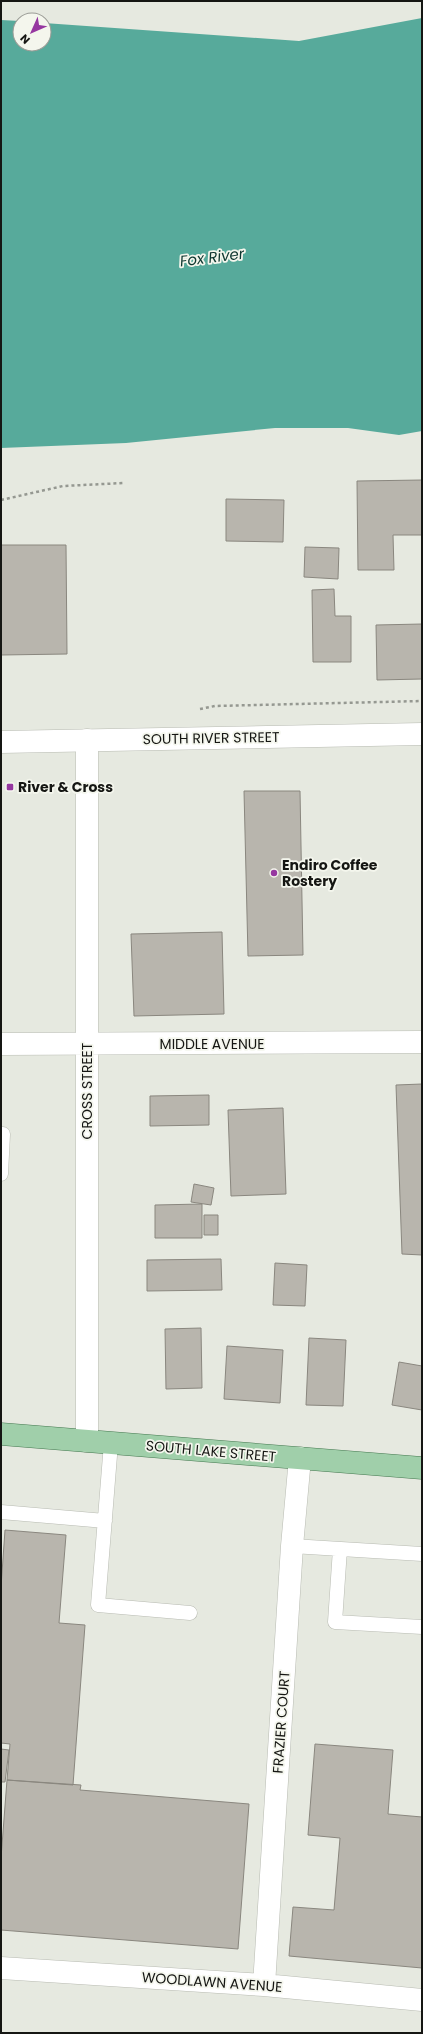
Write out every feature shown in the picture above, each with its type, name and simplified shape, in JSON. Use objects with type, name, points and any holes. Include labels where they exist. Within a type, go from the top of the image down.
[{"type":"main road","name":"SOUTH LAKE STREET","points":[[1,1434],[422,1468]]},
{"type":"street","name":"SOUTH RIVER STREET","points":[[1,742],[422,734]]},
{"type":"street","name":"CROSS STREET","points":[[87,740],[87,1441]]},
{"type":"street","name":"MIDDLE AVENUE","points":[[1,1044],[422,1042]]},
{"type":"street","name":"FRAZIER COURT","points":[[264,1986],[292,1546],[300,1458]]},
{"type":"street","name":"WOODLAWN AVENUE","points":[[1,1968],[264,1986],[422,2000]]},
{"type":"lane","points":[[1,1134],[3,1134],[1,1174]]},
{"type":"lane","points":[[112,1443],[98,1605],[190,1613]]},
{"type":"lane","points":[[1,1512],[105,1521]]},
{"type":"lane","points":[[292,1546],[422,1554]]},
{"type":"lane","points":[[340,1549],[335,1622],[422,1627]]},
{"type":"path","points":[[1,500],[63,486],[123,483]]},
{"type":"water","name":"Fox River","points":[[422,18],[422,431],[399,435],[348,428],[275,428],[126,443],[1,448],[1,20],[12,21],[12,52],[52,52],[52,24],[299,41]]},
{"type":"building","points":[[422,480],[422,535],[393,535],[394,570],[358,570],[357,481]]},
{"type":"building","points":[[226,499],[284,500],[283,542],[226,541]]},
{"type":"building","points":[[1,545],[66,545],[67,654],[1,655]]},
{"type":"building","points":[[305,547],[339,548],[338,579],[304,577]]},
{"type":"building","points":[[334,589],[335,616],[351,616],[351,662],[313,662],[312,590]]},
{"type":"building","points":[[422,624],[422,679],[377,680],[376,625]]},
{"type":"building","name":"Endiro Coffee Rostery","points":[[244,791],[300,791],[303,955],[248,956]]},
{"type":"building","points":[[222,932],[224,1014],[134,1016],[131,934]]},
{"type":"building","points":[[422,1084],[422,1255],[402,1254],[396,1085]]},
{"type":"building","points":[[209,1095],[209,1125],[150,1126],[150,1096]]},
{"type":"building","points":[[283,1108],[286,1194],[231,1196],[228,1110]]},
{"type":"building","points":[[194,1184],[214,1188],[211,1205],[191,1202]]},
{"type":"building","points":[[202,1204],[202,1238],[155,1238],[155,1205]]},
{"type":"building","points":[[204,1215],[218,1215],[218,1235],[204,1235]]},
{"type":"building","points":[[221,1259],[222,1290],[147,1291],[147,1260]]},
{"type":"building","points":[[275,1263],[307,1265],[305,1306],[273,1305]]},
{"type":"building","points":[[201,1328],[202,1388],[166,1389],[165,1329]]},
{"type":"building","points":[[309,1338],[346,1340],[343,1406],[306,1405]]},
{"type":"building","points":[[227,1346],[283,1350],[280,1403],[224,1399]]},
{"type":"building","points":[[399,1362],[422,1366],[422,1410],[392,1405]]},
{"type":"building","points":[[5,1530],[66,1535],[59,1623],[85,1625],[73,1785],[7,1780],[10,1744],[1,1743],[1,1587]]},
{"type":"building","points":[[315,1744],[393,1750],[388,1814],[422,1817],[422,1968],[289,1956],[293,1907],[334,1910],[340,1838],[308,1835]]},
{"type":"building","points":[[1,1749],[9,1750],[5,1782],[1,1782]]},
{"type":"building","points":[[7,1780],[81,1785],[80,1790],[249,1804],[238,1949],[1,1930],[1,1858]]},
{"type":"place","name":"River & Cross","points":[[10,787]]},
{"type":"place","name":"Endiro Coffee Rostery","points":[[274,873]]}]
